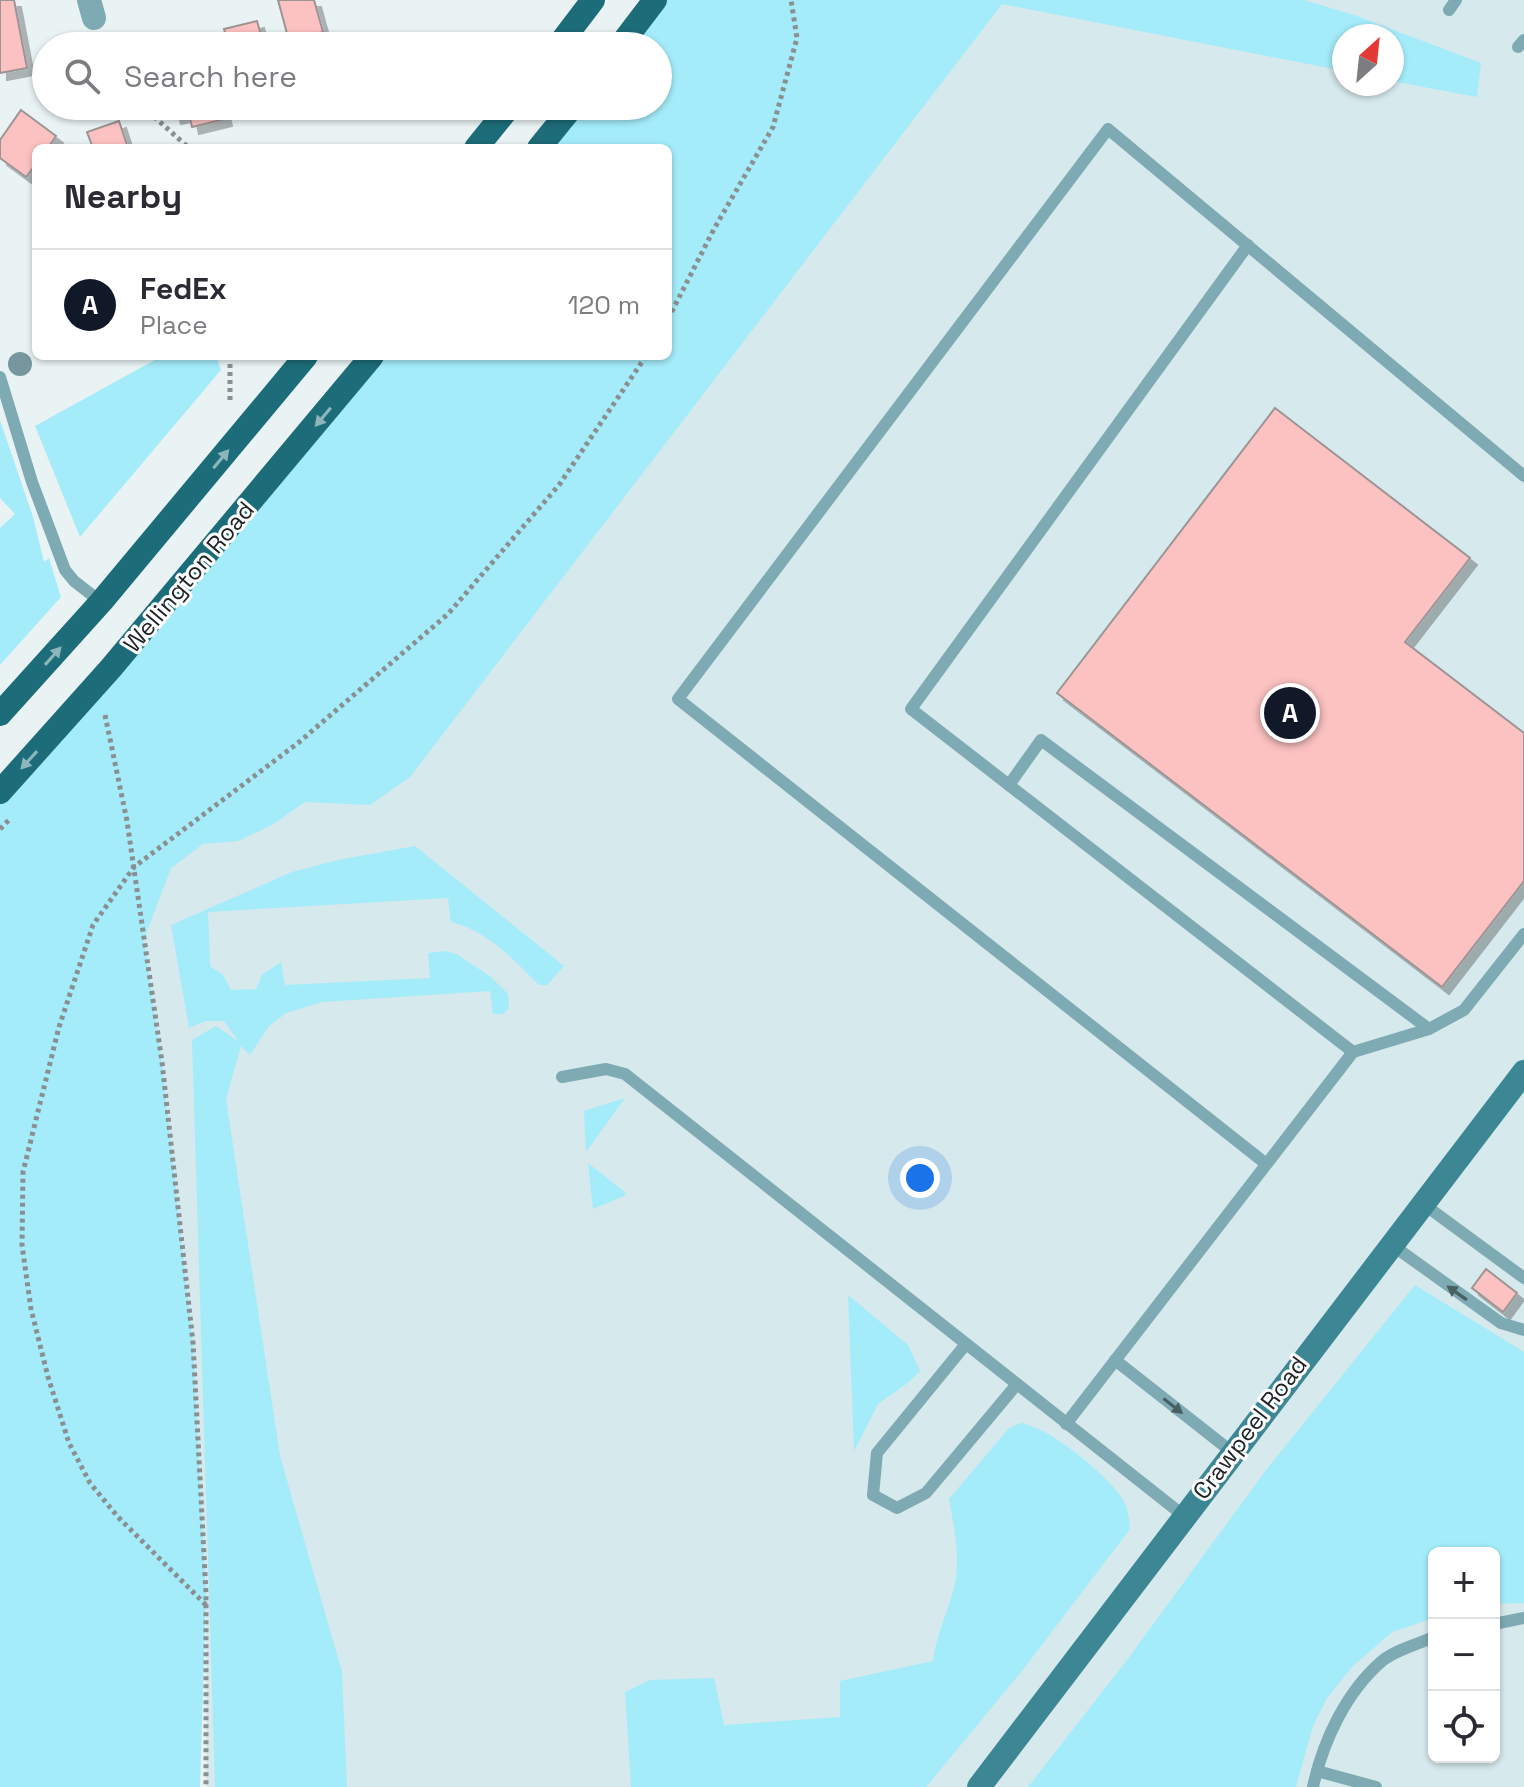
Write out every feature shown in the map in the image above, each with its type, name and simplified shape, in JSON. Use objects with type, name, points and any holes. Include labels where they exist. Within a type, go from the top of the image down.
[{"type":"main road","points":[[569,32],[593,0]]},
{"type":"main road","points":[[631,32],[655,0]]},
{"type":"main road","points":[[479,144],[499,120]]},
{"type":"main road","points":[[542,144],[562,120]]},
{"type":"main road","points":[[0,714],[101,602],[303,360]]},
{"type":"main road","name":"Wellington Road","points":[[0,792],[111,668],[369,360]]},
{"type":"street","name":"Crawpeel Road","points":[[979,1787],[1524,1072]]},
{"type":"lane","points":[[1265,1163],[678,699],[1108,129],[1524,476]]},
{"type":"lane","points":[[1248,245],[911,709],[1353,1052]]},
{"type":"lane","points":[[0,377],[32,482],[65,570],[101,602]]},
{"type":"lane","points":[[1009,785],[1041,740],[1429,1029]]},
{"type":"lane","points":[[1066,1424],[1353,1052],[1429,1029],[1464,1010],[1524,934]]},
{"type":"lane","points":[[562,1077],[606,1069],[625,1074],[1184,1516]]},
{"type":"lane","points":[[1422,1203],[1524,1278]]},
{"type":"lane","points":[[1392,1245],[1501,1323],[1524,1330]]},
{"type":"lane","points":[[966,1344],[877,1453],[873,1495],[897,1508],[926,1493],[1017,1384]]},
{"type":"lane","points":[[1115,1360],[1232,1452]]},
{"type":"lane","points":[[1500,1623],[1524,1618]]},
{"type":"lane","points":[[1313,1787],[1319,1761],[1346,1703],[1384,1659],[1428,1640]]},
{"type":"lane","points":[[1317,1771],[1376,1787]]},
{"type":"path","points":[[672,311],[714,229],[773,127],[797,38],[791,0]]},
{"type":"path","points":[[158,120],[185,144]]},
{"type":"path","points":[[206,1605],[118,1517],[90,1483],[69,1443],[34,1322],[22,1245],[23,1172],[59,1027],[93,925],[134,867],[298,743],[448,614],[559,485],[643,360]]},
{"type":"path","points":[[106,716],[127,821],[162,1062],[193,1343],[206,1605],[206,1787]]},
{"type":"shaded area","points":[[655,0],[1524,0],[1524,1787],[206,1787],[206,1594],[127,821],[663,360],[672,360],[672,144],[667,144],[661,120],[672,120],[672,32],[656,32]]},
{"type":"shaded area","points":[[655,0],[1304,0],[1378,24],[1332,24],[1332,69],[1002,4],[410,777],[370,805],[305,802],[272,825],[238,841],[203,844],[171,868],[144,939],[162,1062],[193,1343],[206,1594],[200,1787],[0,1787],[0,792],[369,360],[672,360],[672,144],[542,144],[562,120],[672,120],[672,32],[631,32]]},
{"type":"shaded area","points":[[1404,34],[1481,63],[1477,97],[1404,83]]},
{"type":"shaded area","points":[[155,360],[217,360],[221,370],[80,537],[35,426]]},
{"type":"shaded area","points":[[0,420],[33,517],[44,562],[49,558],[61,597],[0,665],[0,528],[15,514],[0,498]]},
{"type":"shaded area","points":[[415,846],[564,966],[547,985],[539,985],[488,939],[451,922],[448,898],[208,912],[210,966],[223,975],[231,990],[256,989],[262,975],[281,962],[285,985],[430,978],[428,953],[447,951],[491,977],[508,994],[509,1008],[503,1014],[493,1014],[490,991],[322,1002],[286,1013],[269,1026],[250,1055],[241,1046],[226,1099],[280,1456],[342,1672],[347,1787],[215,1787],[192,1040],[216,1026],[239,1042],[224,1021],[206,1021],[189,1028],[171,925],[292,872]]},
{"type":"shaded area","points":[[625,1098],[586,1152],[584,1111]]},
{"type":"shaded area","points":[[588,1163],[626,1193],[624,1196],[593,1209]]},
{"type":"shaded area","points":[[1415,1285],[1524,1352],[1524,1603],[1500,1604],[1500,1547],[1428,1547],[1428,1620],[1392,1632],[1352,1667],[1327,1698],[1313,1726],[1296,1787],[1028,1787],[1127,1660],[1266,1470]]},
{"type":"shaded area","points":[[848,1295],[908,1345],[920,1371],[878,1404],[854,1451]]},
{"type":"shaded area","points":[[1021,1423],[1033,1426],[1061,1442],[1103,1477],[1124,1501],[1130,1529],[1022,1671],[926,1787],[631,1787],[625,1692],[650,1680],[714,1678],[724,1725],[840,1717],[840,1681],[933,1661],[956,1576],[956,1543],[949,1499],[1009,1428]]},
{"type":"building","points":[[0,0],[14,0],[27,68],[0,73]]},
{"type":"building","points":[[278,0],[314,0],[323,32],[287,32]]},
{"type":"building","points":[[257,21],[260,32],[225,32],[224,29]]},
{"type":"building","points":[[21,110],[56,136],[51,144],[32,144],[32,169],[26,177],[0,158],[0,140]]},
{"type":"building","points":[[190,120],[221,120],[192,127]]},
{"type":"building","points":[[119,121],[127,144],[92,144],[87,132]]},
{"type":"building","points":[[1275,408],[1470,558],[1405,642],[1524,733],[1524,881],[1442,987],[1057,693]]},
{"type":"building","points":[[1486,1269],[1517,1293],[1503,1312],[1472,1288]]},
{"type":"place","name":"FedEx","points":[[1290,713]]}]
